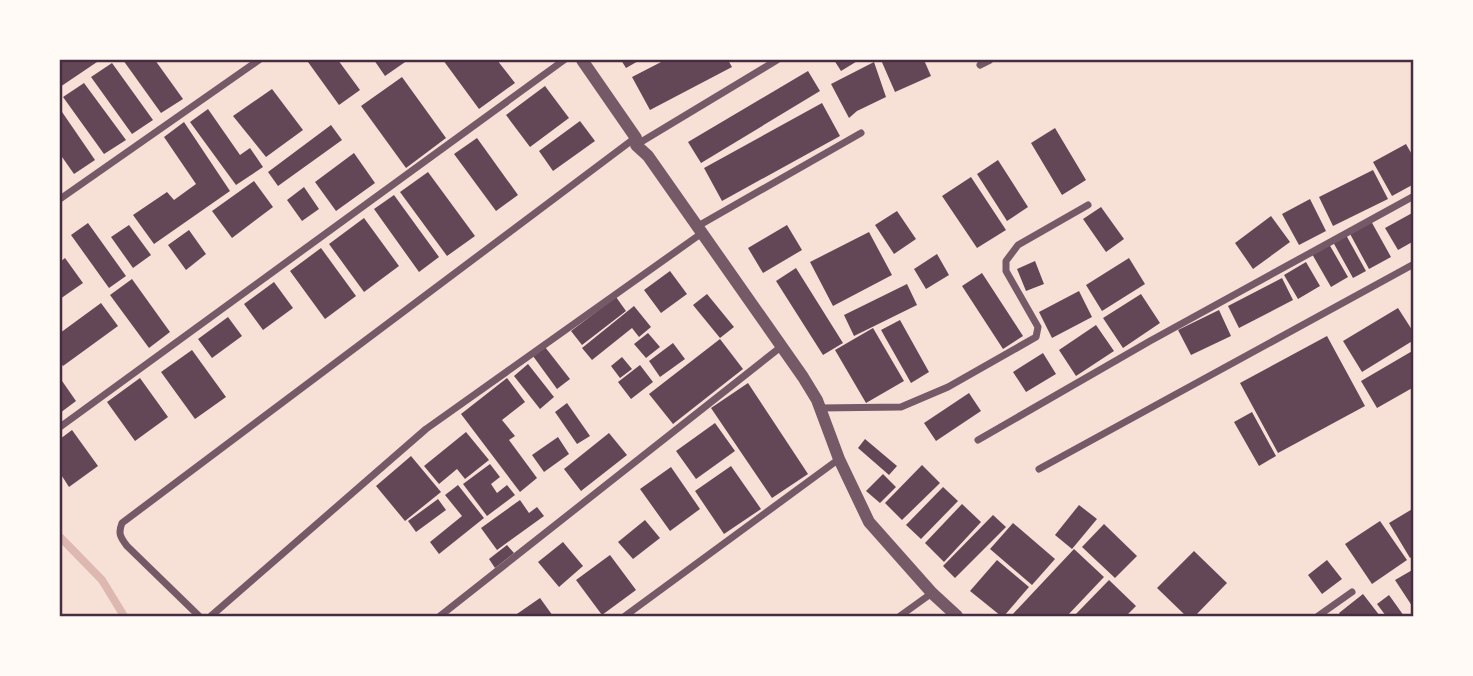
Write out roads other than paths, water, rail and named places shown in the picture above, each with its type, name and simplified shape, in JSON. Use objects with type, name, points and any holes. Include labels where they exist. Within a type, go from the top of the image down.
[{"type":"street","points":[[60,198],[259,60]]},
{"type":"street","points":[[60,427],[564,60]]},
{"type":"street","points":[[582,60],[636,142],[803,377],[820,408],[839,459],[869,522],[957,617]]},
{"type":"street","points":[[199,617],[127,546],[120,537],[122,523],[636,142],[777,60]]},
{"type":"street","points":[[980,65],[990,60]]},
{"type":"street","points":[[211,617],[426,429],[700,230],[861,133]]},
{"type":"street","points":[[978,440],[1150,341],[1413,196]]},
{"type":"street","points":[[820,408],[901,407],[948,387],[1036,337],[1038,327],[1006,271],[1006,261],[1018,245],[1088,205]]},
{"type":"street","points":[[1039,469],[1413,264]]},
{"type":"street","points":[[440,617],[782,346]]},
{"type":"street","points":[[625,617],[839,459]]},
{"type":"street","points":[[1318,617],[1352,592]]},
{"type":"street","points":[[900,617],[932,593]]},
{"type":"waterway","points":[[60,537],[102,580],[124,616]]}]
